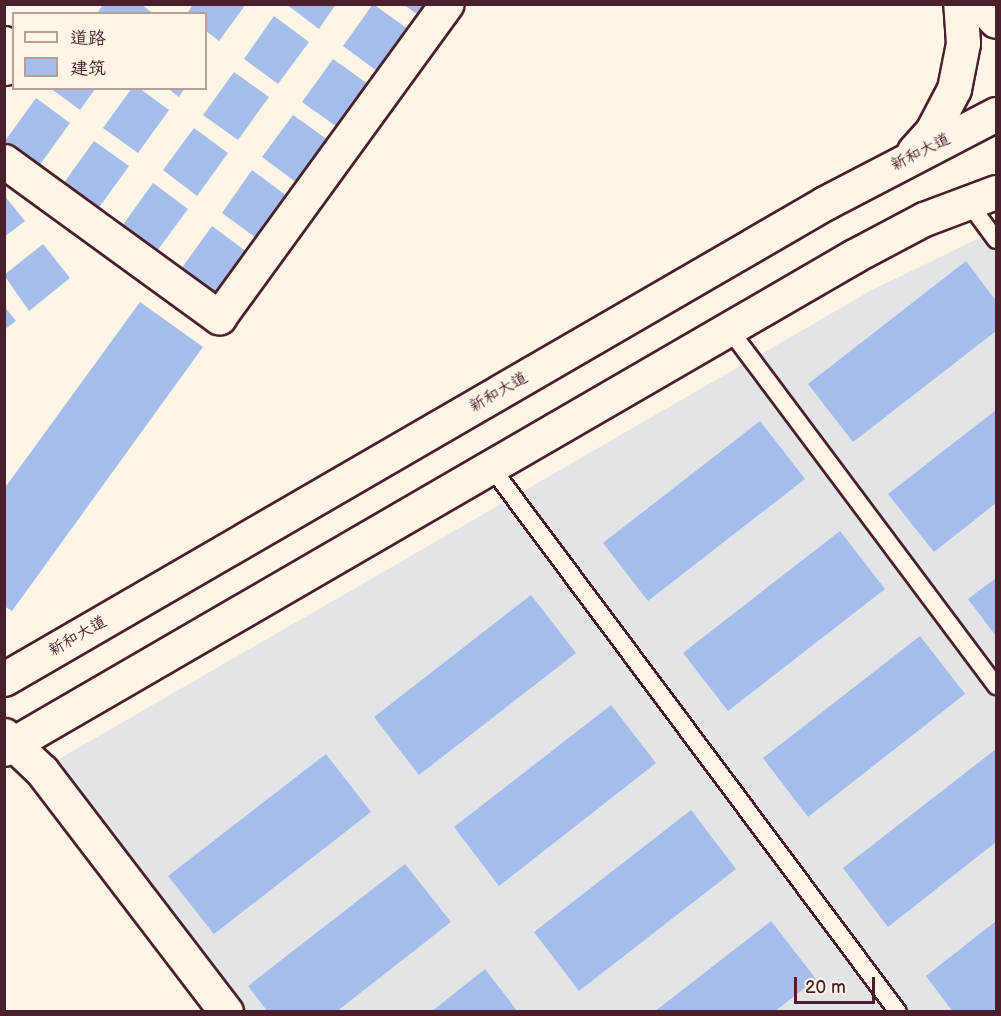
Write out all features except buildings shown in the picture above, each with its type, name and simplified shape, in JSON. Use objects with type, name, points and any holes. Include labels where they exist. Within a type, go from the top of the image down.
[{"type":"main road","points":[[4,161],[219,317],[446,4]]},
{"type":"main road","points":[[898,165],[932,131],[954,89],[963,43],[960,4]]},
{"type":"main road","points":[[980,4],[996,21]]},
{"type":"main road","points":[[4,43],[11,63],[4,68]]},
{"type":"main road","name":"新和大道","points":[[4,679],[825,203],[996,114]]},
{"type":"main road","points":[[226,1011],[42,771],[8,743],[864,251],[924,219],[982,197]]},
{"type":"lane","points":[[982,197],[996,240]]},
{"type":"lane","points":[[729,329],[996,686]]},
{"type":"lane","points":[[491,467],[898,1011]]},
{"type":"shaded area","points":[[996,230],[996,1011],[245,1011],[52,763],[872,290]]}]
